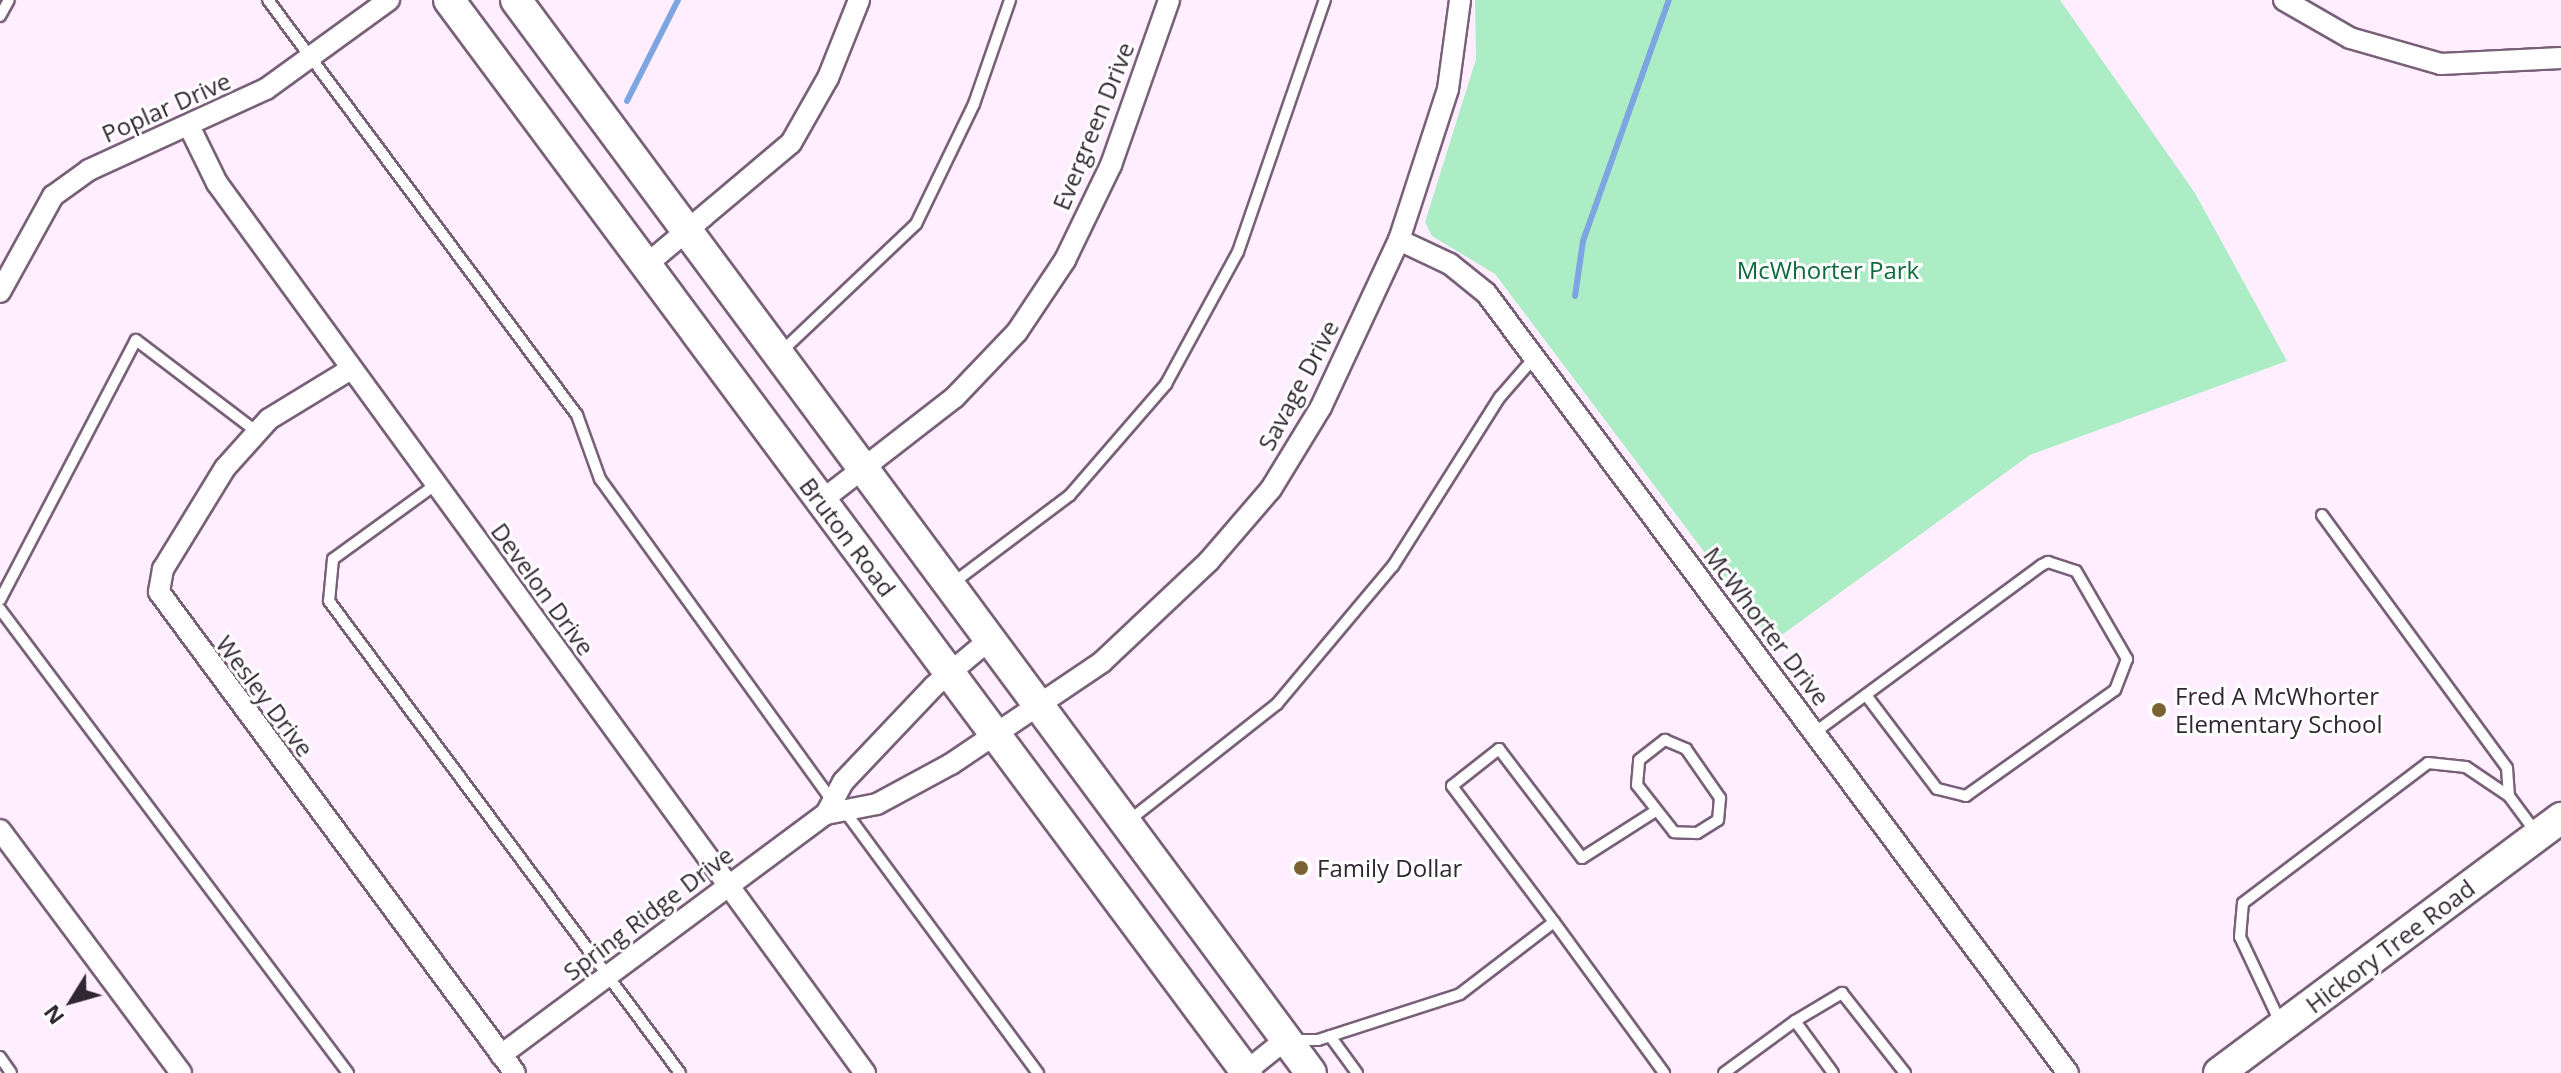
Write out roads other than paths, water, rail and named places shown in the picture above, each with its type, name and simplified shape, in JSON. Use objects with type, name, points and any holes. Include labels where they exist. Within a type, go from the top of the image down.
[{"type":"main road","name":"Bruton Road","points":[[449,0],[1245,1073]]},
{"type":"main road","points":[[516,0],[1311,1073]]},
{"type":"main road","name":"Hickory Tree Road","points":[[2219,1073],[2549,827]]},
{"type":"street","name":"Poplar Drive","points":[[0,292],[53,196],[89,170],[190,128],[312,56],[389,0]]},
{"type":"street","points":[[646,265],[689,233],[791,143],[828,78],[859,0]]},
{"type":"street","name":"Evergreen Drive","points":[[821,501],[954,398],[1017,332],[1065,260],[1111,165],[1169,0]]},
{"type":"street","name":"Savage Drive","points":[[1038,705],[1163,607],[1271,489],[1321,407],[1399,240],[1448,89],[1460,0]]},
{"type":"street","points":[[2284,0],[2350,38],[2441,64],[2561,58]]},
{"type":"street","name":"Develon Drive","points":[[190,128],[217,183],[865,1073]]},
{"type":"street","name":"McWhorter Drive","points":[[1399,240],[1450,264],[1486,293],[2068,1073]]},
{"type":"street","name":"Wesley Drive","points":[[351,369],[257,432],[225,468],[163,569],[159,592],[515,1073]]},
{"type":"street","name":"Spring Ridge Drive","points":[[501,1055],[834,808],[948,672],[989,640]]},
{"type":"street","name":"Spring Ridge Drive","points":[[834,808],[877,804],[1038,705]]},
{"type":"street","points":[[0,830],[181,1073]]},
{"type":"street","points":[[1245,1073],[1285,1040]]},
{"type":"lane","points":[[0,16],[9,0]]},
{"type":"lane","points":[[268,0],[577,415],[600,479],[834,808],[1038,1073]]},
{"type":"lane","points":[[778,355],[916,224],[974,104],[1010,0]]},
{"type":"lane","points":[[949,585],[1070,495],[1166,384],[1238,252],[1325,0]]},
{"type":"lane","points":[[0,600],[136,340],[257,432]]},
{"type":"lane","points":[[1125,823],[1277,704],[1393,566],[1500,397],[1534,358]]},
{"type":"lane","points":[[435,485],[333,559],[329,601],[610,974],[680,1073]]},
{"type":"lane","points":[[2322,515],[2507,768],[2509,796]]},
{"type":"lane","points":[[1814,733],[1866,695],[2048,562],[2076,571],[2127,659],[2115,690],[1966,796],[1937,789],[1866,695]]},
{"type":"lane","points":[[0,609],[348,1073]]},
{"type":"lane","points":[[1665,740],[1676,741],[1724,809],[1687,833],[1674,832],[1654,812],[1633,771],[1665,740]]},
{"type":"lane","points":[[1654,812],[1582,858],[1499,749],[1452,786],[1664,1073]]},
{"type":"lane","points":[[2283,1026],[2240,937],[2243,903],[2428,763],[2466,767],[2549,827]]},
{"type":"lane","points":[[1285,1040],[1330,1036],[1460,994],[1554,922]]},
{"type":"lane","points":[[1724,1073],[1795,1021],[1842,993],[1905,1073]]},
{"type":"lane","points":[[1795,1021],[1833,1073]]},
{"type":"lane","points":[[1330,1036],[1357,1073]]},
{"type":"lane","points":[[0,1057],[11,1073]]},
{"type":"waterway","points":[[627,101],[678,0]]},
{"type":"waterway","points":[[1575,296],[1583,241],[1669,0]]},
{"type":"place","name":"Fred A McWhorter Elementary School","points":[[2159,710]]},
{"type":"place","name":"Family Dollar","points":[[1301,868]]},
{"type":"park label","name":"McWhorter Park","points":[[1828,270]]}]
